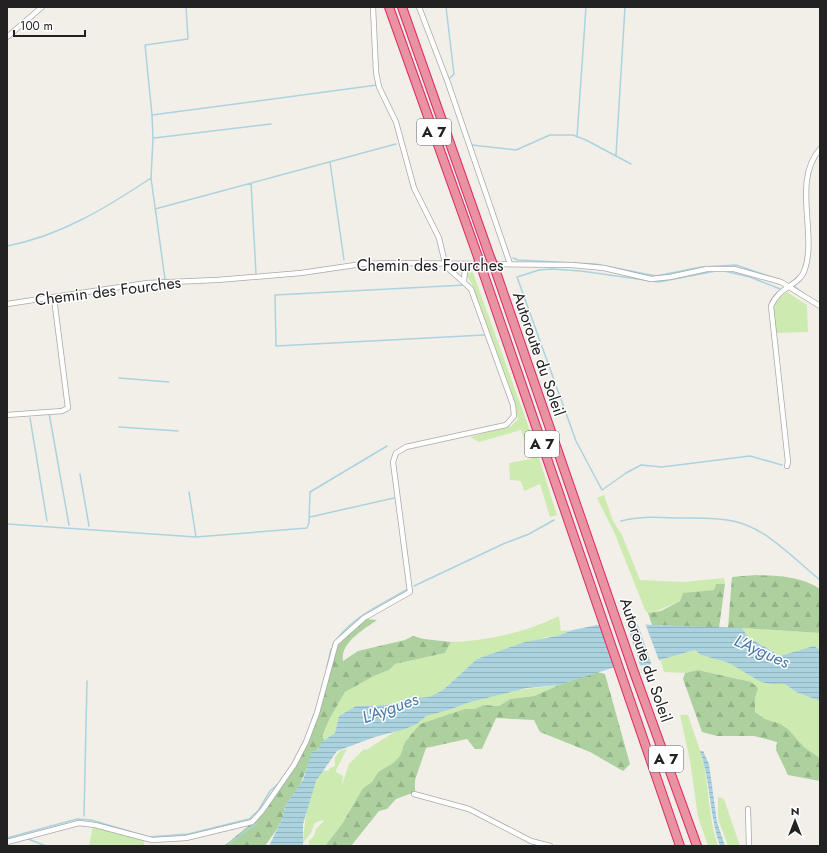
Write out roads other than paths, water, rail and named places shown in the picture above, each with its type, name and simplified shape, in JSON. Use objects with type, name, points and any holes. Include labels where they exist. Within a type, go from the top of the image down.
[{"type":"highway","name":"Autoroute du Soleil","points":[[389,7],[478,257],[622,673],[680,846]]},
{"type":"highway","name":"Autoroute du Soleil","points":[[402,7],[495,269],[634,672],[697,846]]},
{"type":"street","points":[[7,37],[42,7]]},
{"type":"street","points":[[7,842],[79,823],[95,825],[143,839],[186,838],[252,822],[262,811],[294,765],[306,742],[317,713],[336,643],[364,618],[410,592],[393,462],[396,453],[406,448],[506,425],[514,416],[513,405],[471,289],[464,281],[449,269],[445,263],[438,238],[414,188],[396,122],[379,87],[376,72],[373,7]]},
{"type":"street","points":[[418,7],[448,84],[507,264]]},
{"type":"street","points":[[786,466],[788,462],[771,306],[780,291],[800,278],[805,270],[807,262],[807,182],[813,160],[820,149]]},
{"type":"street","name":"Chemin des Fourches","points":[[7,304],[147,283],[217,280],[294,273],[362,264],[445,263],[572,265],[604,268],[651,279],[722,268],[745,270],[789,286],[810,301],[820,306]]},
{"type":"street","points":[[464,281],[465,270],[468,264]]},
{"type":"street","points":[[7,415],[62,411],[68,408],[54,298]]},
{"type":"street","points":[[414,794],[469,808],[531,841],[550,846]]},
{"type":"street","points":[[748,809],[749,846]]},
{"type":"water","name":"L'Aygues","points":[[629,624],[742,628],[748,637],[780,656],[814,646],[820,650],[820,701],[796,692],[785,684],[761,682],[729,663],[701,655],[695,650],[663,659],[649,665],[615,667],[559,685],[527,688],[467,703],[426,716],[417,724],[405,729],[375,737],[337,751],[316,781],[303,824],[303,846],[269,846],[283,817],[285,806],[303,780],[312,751],[318,750],[322,742],[335,733],[339,716],[356,706],[384,705],[400,703],[404,699],[429,697],[443,690],[477,659],[525,642],[557,636],[573,630],[597,625]]},
{"type":"water","points":[[700,751],[703,751],[709,764],[717,822],[725,846],[720,846],[716,834],[704,763]]},
{"type":"waterway","points":[[152,115],[145,45],[188,39],[186,7]]},
{"type":"waterway","points":[[446,7],[454,74],[449,79]]},
{"type":"waterway","points":[[577,137],[586,7]]},
{"type":"waterway","points":[[616,155],[625,7]]},
{"type":"waterway","points":[[7,246],[46,235],[82,220],[151,178],[153,138],[152,115],[377,85]]},
{"type":"waterway","points":[[154,138],[271,124]]},
{"type":"waterway","points":[[472,145],[516,150],[550,135],[573,135],[586,140],[631,164]]},
{"type":"waterway","points":[[155,209],[396,144]]},
{"type":"waterway","points":[[330,162],[344,260]]},
{"type":"waterway","points":[[151,178],[165,279]]},
{"type":"waterway","points":[[251,183],[256,274]]},
{"type":"waterway","points":[[513,258],[518,260],[595,264],[656,276],[701,267],[736,265],[780,280]]},
{"type":"waterway","points":[[716,271],[659,282],[581,271],[552,269],[539,270],[517,277],[576,441],[602,490],[626,473],[641,465],[662,467],[750,456],[782,465]]},
{"type":"waterway","points":[[724,271],[750,277],[780,289]]},
{"type":"waterway","points":[[150,286],[180,284]]},
{"type":"waterway","points":[[465,285],[275,295],[276,346],[484,335]]},
{"type":"waterway","points":[[794,286],[803,293]]},
{"type":"waterway","points":[[119,378],[169,382]]},
{"type":"waterway","points":[[49,413],[69,525]]},
{"type":"waterway","points":[[30,418],[47,521]]},
{"type":"waterway","points":[[119,427],[178,431]]},
{"type":"waterway","points":[[7,524],[196,537],[307,528],[309,523],[310,492],[387,446]]},
{"type":"waterway","points":[[80,474],[89,526]]},
{"type":"waterway","points":[[189,492],[196,537]]},
{"type":"waterway","points":[[310,517],[394,498]]},
{"type":"waterway","points":[[621,521],[649,517],[706,518],[733,521],[757,530],[769,537],[820,580]]},
{"type":"waterway","points":[[414,586],[503,544],[529,534],[554,520]]},
{"type":"waterway","points":[[333,645],[348,627],[366,613],[408,589]]},
{"type":"waterway","points":[[327,667],[331,649]]},
{"type":"waterway","points":[[84,816],[87,681]]},
{"type":"waterway","points":[[312,720],[314,714]]},
{"type":"waterway","points":[[7,838],[77,819],[91,820],[149,837],[188,834],[249,819],[258,811],[270,791],[279,783]]},
{"type":"waterway","points":[[226,846],[257,823]]},
{"type":"waterway","points":[[28,839],[46,846]]}]
